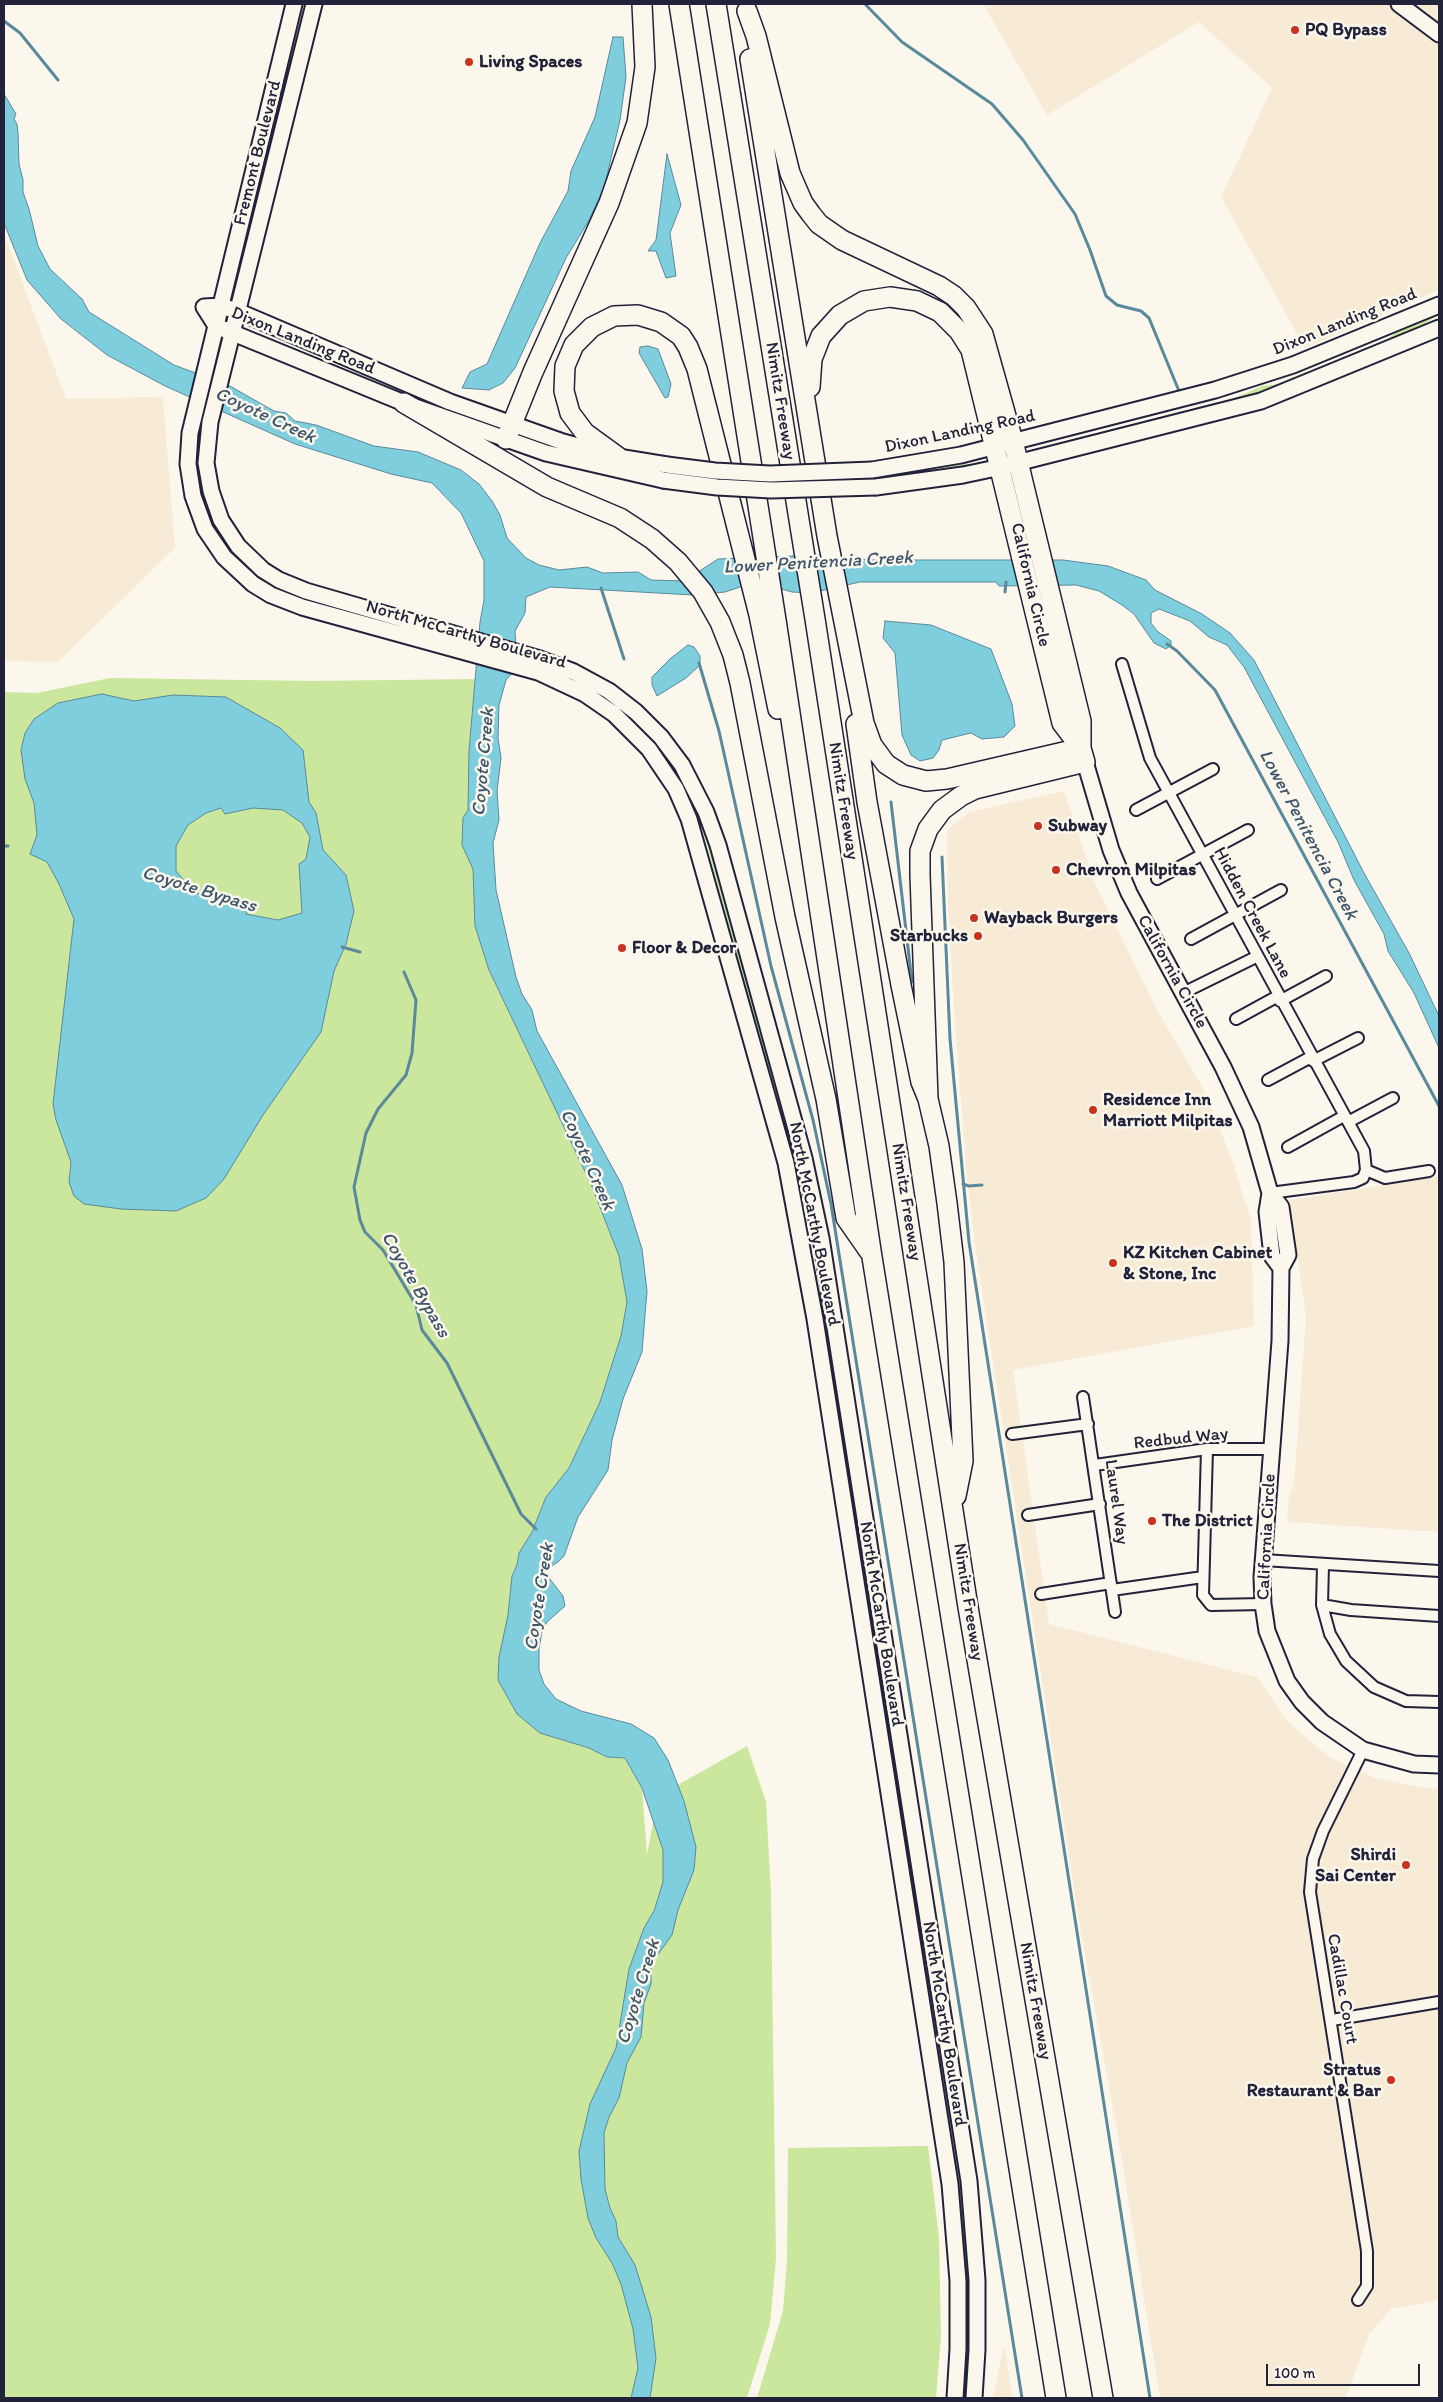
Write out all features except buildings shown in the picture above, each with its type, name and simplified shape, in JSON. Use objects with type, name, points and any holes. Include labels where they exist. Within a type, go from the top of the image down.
[{"type":"highway","points":[[508,432],[609,203],[637,123],[645,67],[642,4]]},
{"type":"highway","name":"Nimitz Freeway","points":[[679,4],[763,536],[768,620],[817,882],[872,1256],[1056,2398]]},
{"type":"highway","name":"Nimitz Freeway","points":[[716,4],[815,619],[968,1608],[1103,2398]]},
{"type":"highway","points":[[746,8],[756,36],[790,173],[803,203],[830,233],[939,286],[966,308],[985,341],[1004,444]]},
{"type":"highway","points":[[746,8],[746,37],[803,399],[815,456],[842,619],[864,723],[872,745],[886,764],[903,775],[926,781],[947,780],[1083,755]]},
{"type":"highway","points":[[815,456],[810,383],[815,348],[821,336],[840,315],[864,301],[890,297],[904,298],[929,306],[940,312],[959,331],[971,350],[1004,444]]},
{"type":"highway","points":[[618,456],[586,433],[570,413],[564,391],[565,366],[574,345],[592,327],[614,316],[638,315],[661,322],[672,328],[681,336],[693,358],[739,538],[768,620]]},
{"type":"highway","points":[[404,403],[548,487],[620,518],[652,539],[678,562],[697,585],[720,622],[733,655],[787,927],[826,1099],[846,1218],[872,1256]]},
{"type":"highway","name":"California Circle","points":[[1004,444],[1045,608],[1062,723],[1083,755]]},
{"type":"highway","points":[[842,619],[867,802],[921,1082],[928,1099],[939,1146],[954,1262],[963,1462],[953,1506]]},
{"type":"highway","points":[[928,1099],[920,851],[928,829],[942,810],[961,796],[975,789],[1083,755]]},
{"type":"main road","name":"Fremont Boulevard","points":[[220,306],[294,4]]},
{"type":"main road","name":"Fremont Boulevard","points":[[237,311],[314,4]]},
{"type":"main road","points":[[1400,4],[1439,34]]},
{"type":"main road","name":"Dixon Landing Road","points":[[1439,305],[1293,365],[1215,390],[953,457],[872,470],[770,474],[667,465],[618,456],[563,442],[508,432],[404,403],[216,326],[204,307],[220,306],[237,311],[450,402],[508,432],[555,455],[663,480],[717,488],[771,490],[876,487],[963,475],[1009,465],[1261,401],[1439,328]]},
{"type":"main road","name":"North McCarthy Boulevard","points":[[237,311],[210,422],[207,470],[210,491],[221,520],[238,546],[249,558],[263,570],[290,586],[414,630]]},
{"type":"main road","name":"North McCarthy Boulevard","points":[[216,326],[194,416],[188,464],[193,496],[205,528],[213,543],[237,571],[253,584],[284,601],[414,630],[538,665],[574,672],[623,702],[655,731],[682,765],[699,796],[713,828],[804,1158],[817,1217],[968,2181],[977,2280],[977,2350],[974,2398]]},
{"type":"main road","points":[[284,601],[290,586]]},
{"type":"main road","name":"North McCarthy Boulevard","points":[[538,665],[614,714],[649,748],[676,789],[694,833],[753,1044],[793,1198],[832,1429],[950,2184],[958,2281],[958,2349],[955,2398]]},
{"type":"main road","name":"California Circle","points":[[1083,755],[1097,808],[1120,871],[1133,901],[1238,1096],[1253,1135],[1270,1193],[1267,1212],[1272,1256],[1281,1268],[1281,1313],[1263,1560],[1263,1604],[1267,1631],[1287,1681],[1302,1702],[1322,1722],[1363,1750],[1414,1764],[1439,1765]]},
{"type":"main road","points":[[753,1044],[771,1039]]},
{"type":"main road","points":[[832,1429],[850,1425]]},
{"type":"main road","points":[[874,1702],[893,1699]]},
{"type":"street","name":"Hidden Creek Lane","points":[[1122,664],[1150,758],[1236,914],[1256,957],[1364,1151],[1366,1170]]},
{"type":"street","points":[[1136,810],[1213,769]]},
{"type":"street","points":[[1157,879],[1248,830]]},
{"type":"street","points":[[1191,939],[1280,890]]},
{"type":"street","points":[[1183,993],[1256,957]]},
{"type":"street","points":[[1236,1019],[1326,976]]},
{"type":"street","points":[[1268,1080],[1358,1038]]},
{"type":"street","points":[[1288,1147],[1393,1098]]},
{"type":"street","points":[[1270,1193],[1354,1182],[1363,1178],[1366,1170],[1385,1178],[1429,1171]]},
{"type":"street","name":"Laurel Way","points":[[1083,1397],[1095,1465],[1114,1612]]},
{"type":"street","points":[[1012,1434],[1088,1424]]},
{"type":"street","points":[[1207,1449],[1202,1595],[1211,1605],[1263,1604]]},
{"type":"street","name":"Redbud Way","points":[[1095,1465],[1207,1449],[1272,1449]]},
{"type":"street","points":[[1028,1515],[1100,1504]]},
{"type":"street","points":[[1263,1560],[1439,1571]]},
{"type":"street","points":[[1323,1565],[1322,1605],[1330,1634],[1346,1662],[1374,1687],[1406,1701],[1439,1702]]},
{"type":"street","points":[[1041,1594],[1203,1577]]},
{"type":"street","points":[[1322,1605],[1351,1610],[1439,1616]]},
{"type":"street","name":"Cadillac Court","points":[[1358,2300],[1367,2286],[1368,2251],[1332,2020],[1312,1909],[1311,1874],[1323,1831],[1363,1750]]},
{"type":"street","points":[[1332,2020],[1439,2002]]},
{"type":"shaded area","points":[[983,4],[1439,4],[1439,290],[1305,348],[1221,197],[1272,88],[1199,22],[1047,115]]},
{"type":"shaded area","points":[[4,234],[66,399],[163,397],[175,548],[58,662],[4,661]]},
{"type":"shaded area","points":[[1064,791],[1095,884],[1159,1013],[1204,1090],[1231,1157],[1251,1220],[1254,1326],[1013,1370],[1049,1624],[1257,1677],[1287,1721],[1329,1757],[1375,1778],[1431,1789],[1439,1788],[1439,2300],[1391,2309],[1369,2334],[1346,2398],[1160,2398],[1119,2142],[1079,1921],[976,1252],[967,1178],[955,1026],[948,905],[947,830],[969,812]]},
{"type":"shaded area","points":[[1439,1176],[1439,1532],[1287,1522],[1289,1496],[1294,1484],[1306,1317],[1290,1200]]},
{"type":"shaded area","points":[[1004,2345],[1013,2398],[993,2398]]},
{"type":"green space","points":[[1439,312],[1439,315],[1427,322],[1419,330],[1363,352],[1384,342],[1399,330]]},
{"type":"green space","points":[[1288,383],[1252,396],[1052,445],[1230,400],[1262,386]]},
{"type":"green space","points":[[557,449],[654,471],[750,482],[844,480],[958,464],[975,464],[940,471],[854,480],[757,483],[703,479],[654,472],[609,463]]},
{"type":"green space","points":[[448,637],[542,664],[596,689],[623,707],[644,725],[680,769],[697,799],[710,831],[805,1178],[798,1180],[697,812],[675,770],[654,742],[632,719],[593,689],[543,666],[446,639]]},
{"type":"green space","points":[[110,678],[312,681],[476,679],[469,751],[468,810],[463,818],[462,845],[473,869],[475,926],[489,970],[591,1184],[619,1256],[627,1302],[621,1336],[600,1402],[569,1468],[546,1497],[532,1532],[519,1553],[517,1565],[512,1576],[508,1615],[540,1733],[589,1748],[607,1757],[625,1758],[642,1788],[647,1855],[658,1796],[747,1746],[766,1802],[771,1894],[776,2258],[770,2324],[747,2398],[4,2398],[4,692],[37,693]]},
{"type":"green space","points":[[828,1316],[883,1684],[881,1683],[824,1317]]},
{"type":"green space","points":[[887,1718],[901,1802],[912,1836],[971,2229],[971,2398],[964,2398],[967,2297],[965,2245],[957,2165]]},
{"type":"green space","points":[[928,2146],[939,2238],[941,2336],[936,2398],[757,2398],[783,2311],[787,2261],[788,2148]]},
{"type":"water","points":[[613,37],[623,37],[626,77],[620,120],[604,188],[588,222],[566,258],[515,368],[503,383],[489,390],[462,388],[470,372],[487,364],[540,243],[568,191],[571,171],[595,117]]},
{"type":"water","name":"Coyote Creek","points":[[4,94],[16,114],[14,119],[17,124],[19,164],[23,180],[23,192],[38,246],[50,269],[82,299],[89,312],[174,365],[228,385],[274,411],[286,413],[295,421],[316,425],[374,446],[418,452],[461,470],[479,484],[492,501],[500,515],[507,538],[526,558],[539,565],[559,570],[587,567],[603,573],[638,572],[651,580],[684,581],[718,559],[816,555],[873,560],[1063,560],[1108,566],[1146,580],[1155,590],[1202,614],[1230,633],[1254,660],[1364,873],[1409,953],[1439,1016],[1439,1048],[1414,993],[1388,951],[1384,934],[1354,880],[1338,842],[1244,667],[1227,645],[1209,637],[1190,621],[1159,609],[1151,613],[1151,623],[1157,631],[1171,641],[1171,645],[1166,649],[1154,643],[1134,614],[1099,591],[1076,585],[999,586],[996,582],[860,582],[811,593],[792,592],[771,586],[743,586],[725,592],[693,595],[550,587],[526,597],[525,613],[515,631],[517,662],[513,672],[506,680],[499,705],[498,738],[501,758],[497,791],[499,820],[493,843],[496,890],[516,977],[522,994],[532,1010],[537,1031],[622,1185],[642,1249],[647,1291],[642,1352],[623,1399],[612,1440],[608,1470],[578,1517],[564,1556],[545,1570],[563,1596],[565,1606],[547,1622],[542,1631],[539,1649],[539,1670],[544,1684],[556,1699],[581,1711],[631,1724],[654,1738],[668,1760],[684,1801],[696,1847],[694,1870],[678,1910],[672,1935],[651,1964],[651,1984],[644,2003],[641,2037],[627,2063],[619,2098],[609,2117],[604,2133],[605,2189],[616,2221],[618,2237],[635,2265],[651,2317],[656,2358],[650,2398],[631,2398],[638,2368],[633,2329],[621,2284],[612,2263],[596,2238],[588,2218],[581,2179],[579,2151],[590,2104],[616,2048],[629,1969],[644,1928],[654,1911],[663,1882],[663,1850],[642,1788],[625,1758],[607,1757],[589,1748],[540,1733],[517,1714],[498,1680],[499,1657],[508,1615],[512,1576],[517,1565],[519,1553],[532,1532],[546,1497],[569,1468],[600,1402],[621,1336],[627,1302],[619,1256],[591,1184],[489,970],[475,926],[473,869],[462,845],[463,818],[468,810],[469,751],[480,622],[484,600],[484,561],[461,513],[432,483],[391,474],[295,444],[165,386],[107,355],[61,319],[27,280],[4,223]]},
{"type":"water","points":[[667,154],[681,205],[670,233],[676,276],[666,278],[656,251],[648,251],[656,240]]},
{"type":"water","points":[[648,346],[658,349],[671,384],[668,397],[665,398],[639,353],[640,347]]},
{"type":"water","points":[[885,621],[931,625],[991,649],[1012,704],[1015,726],[1004,737],[982,739],[971,733],[942,740],[939,750],[933,758],[920,761],[911,755],[902,735],[895,653],[883,638]]},
{"type":"water","points":[[688,645],[694,647],[700,656],[700,665],[686,678],[657,696],[652,685],[652,677],[671,658]]},
{"type":"water","points":[[102,694],[134,701],[173,695],[226,697],[280,728],[303,750],[309,802],[316,813],[323,850],[346,875],[354,911],[346,944],[334,971],[321,1032],[263,1115],[224,1179],[206,1198],[176,1211],[121,1209],[84,1204],[74,1196],[69,1182],[71,1162],[56,1120],[53,1104],[74,919],[47,862],[30,854],[37,835],[34,803],[25,779],[21,750],[25,733],[34,719],[58,703]],"holes":[[[221,808],[225,814],[253,808],[283,810],[302,823],[310,837],[306,859],[299,864],[302,913],[278,920],[246,914],[250,904],[215,902],[193,891],[176,871],[176,846],[188,825],[206,813]]]},
{"type":"waterway","points":[[865,4],[902,42],[992,104],[1023,140],[1075,214],[1106,296],[1117,305],[1141,311],[1149,318],[1179,391]]},
{"type":"waterway","points":[[4,21],[20,33],[58,80]]},
{"type":"waterway","points":[[1005,592],[1006,582]]},
{"type":"waterway","points":[[601,588],[624,659]]},
{"type":"waterway","name":"Lower Penitencia Creek","points":[[1167,644],[1177,651],[1215,690],[1439,1106]]},
{"type":"waterway","points":[[699,663],[719,731],[771,966],[813,1120],[831,1204],[1022,2398]]},
{"type":"waterway","points":[[891,802],[912,982]]},
{"type":"waterway","points":[[942,857],[950,1039],[969,1242],[1150,2398]]},
{"type":"waterway","name":"Coyote Bypass","points":[[342,947],[360,952]]},
{"type":"waterway","name":"Coyote Bypass","points":[[404,972],[416,1000],[412,1053],[406,1075],[378,1109],[366,1133],[354,1187],[360,1220],[365,1232],[383,1250],[416,1305],[422,1330],[447,1363],[521,1514],[536,1529]]},
{"type":"waterway","points":[[963,1184],[969,1186],[982,1185]]},
{"type":"place","name":"PQ Bypass","points":[[1295,30]]},
{"type":"place","name":"Living Spaces","points":[[469,62]]},
{"type":"place","name":"Subway","points":[[1038,826]]},
{"type":"place","name":"Chevron Milpitas","points":[[1056,870]]},
{"type":"place","name":"Wayback Burgers","points":[[974,918]]},
{"type":"place","name":"Starbucks","points":[[978,936]]},
{"type":"place","name":"Floor & Decor","points":[[622,948]]},
{"type":"place","name":"Residence Inn Marriott Milpitas","points":[[1093,1110]]},
{"type":"place","name":"KZ Kitchen Cabinet & Stone, Inc","points":[[1113,1263]]},
{"type":"place","name":"The District","points":[[1152,1521]]},
{"type":"place","name":"Shirdi Sai Center","points":[[1406,1865]]},
{"type":"place","name":"Stratus Restaurant & Bar","points":[[1391,2080]]}]
